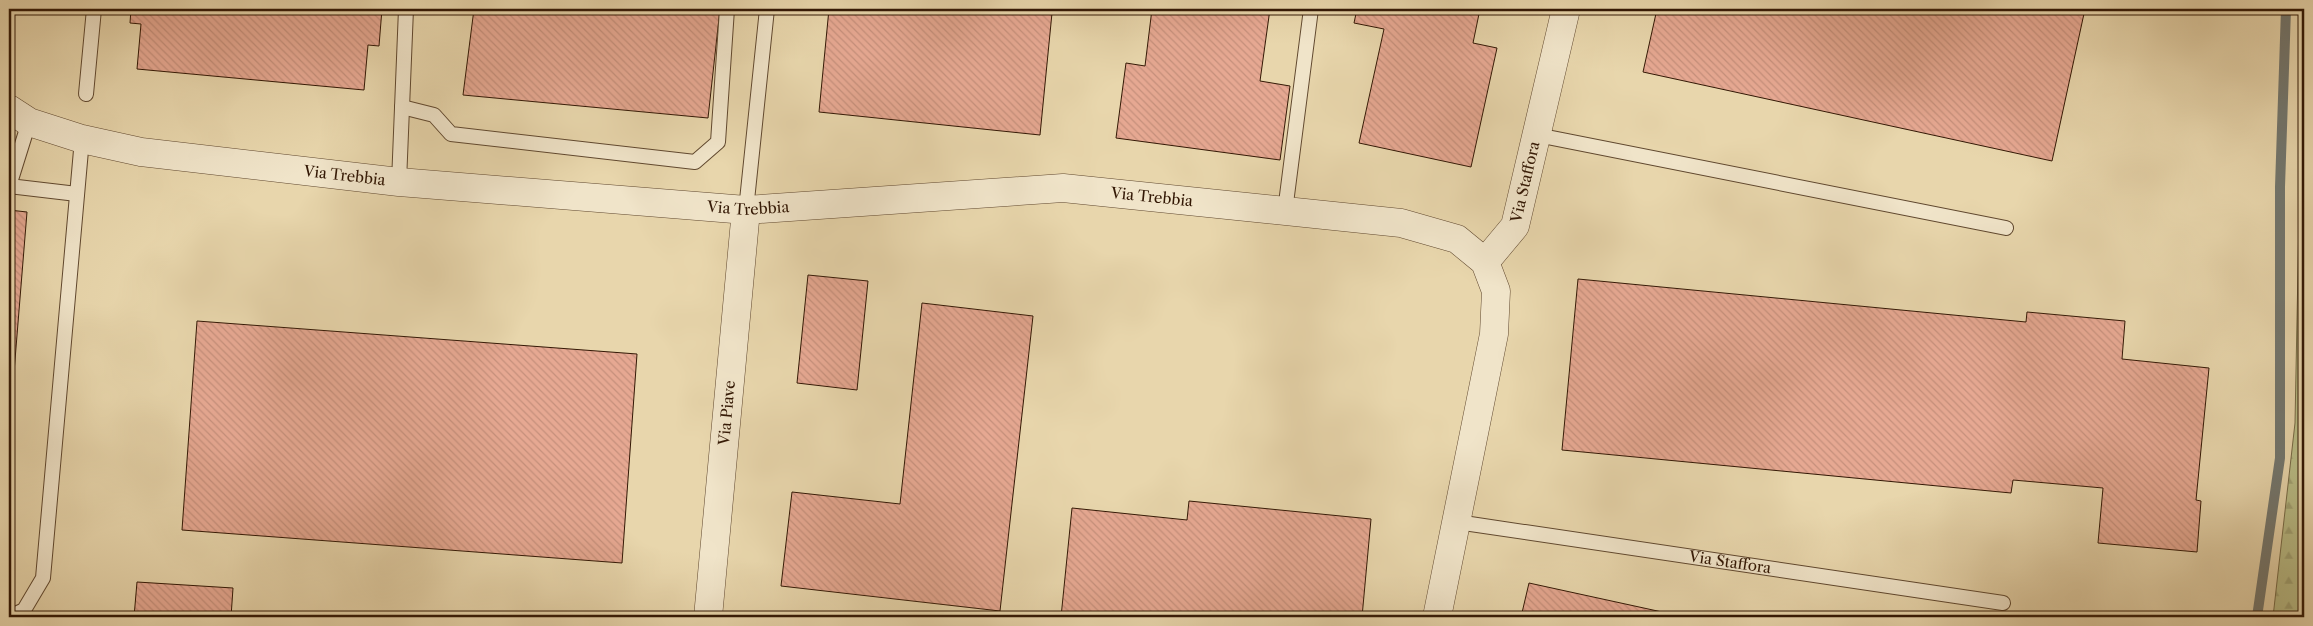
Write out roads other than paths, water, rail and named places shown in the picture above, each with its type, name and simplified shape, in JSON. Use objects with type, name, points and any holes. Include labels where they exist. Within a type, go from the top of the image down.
[{"type":"street","name":"Via Staffora","points":[[1485,262],[1515,226],[1566,9]]},
{"type":"street","name":"Via Trebbia","points":[[19,115],[81,151],[141,152],[398,182],[746,210],[1063,188],[1285,210],[1402,223],[1457,239],[1485,262]]},
{"type":"street","name":"Via Piave","points":[[708,617],[746,210]]},
{"type":"street","points":[[1437,617],[1458,522],[1494,334],[1496,291],[1485,262]]},
{"type":"lane","points":[[86,94],[94,9]]},
{"type":"lane","points":[[398,182],[406,9]]},
{"type":"lane","points":[[402,107],[434,115],[451,134],[695,162],[718,142],[727,9]]},
{"type":"lane","points":[[746,210],[767,9]]},
{"type":"lane","points":[[1285,210],[1311,9]]},
{"type":"lane","points":[[19,115],[9,186],[77,194]]},
{"type":"lane","points":[[1537,135],[2006,228]]},
{"type":"lane","points":[[9,617],[24,610],[43,578],[81,151]]},
{"type":"lane","name":"Via Staffora","points":[[1458,522],[2003,603]]},
{"type":"waterway","points":[[2257,617],[2280,458],[2280,187],[2286,9]]}]
